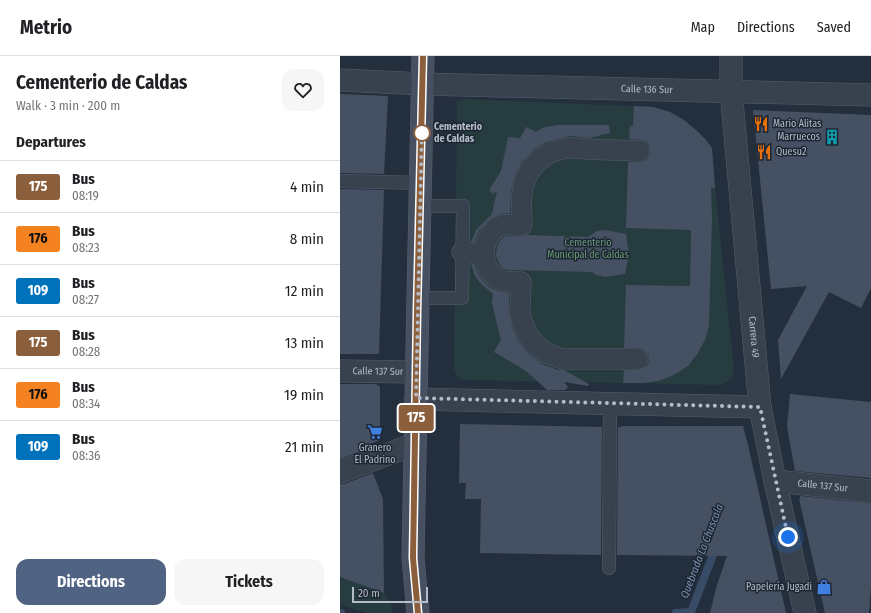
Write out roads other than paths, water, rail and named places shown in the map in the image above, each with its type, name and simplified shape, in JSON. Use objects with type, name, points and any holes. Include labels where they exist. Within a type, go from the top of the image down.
[{"type":"main road","points":[[418,609],[413,558],[423,56]]},
{"type":"street","name":"Carrera 49","points":[[731,56],[731,91],[760,407],[805,613]]},
{"type":"street","name":"Calle 136 Sur","points":[[340,65],[391,68],[423,84]]},
{"type":"street","name":"Calle 136 Sur","points":[[340,80],[423,84],[871,95]]},
{"type":"street","points":[[638,359],[562,359],[546,353],[529,337],[522,322],[520,311],[521,282],[504,281],[497,278],[490,272],[485,262],[473,253],[485,244],[488,237],[495,230],[504,225],[522,225],[522,194],[525,181],[539,160],[551,152],[564,148],[639,151]]},
{"type":"street","name":"Calle 137 Sur","points":[[340,372],[416,372]]},
{"type":"street","points":[[416,398],[760,407]]},
{"type":"street","points":[[340,472],[415,444]]},
{"type":"street","name":"Calle 137 Sur","points":[[776,481],[871,491]]},
{"type":"lane","points":[[340,181],[421,183]]},
{"type":"lane","points":[[418,298],[462,298],[473,253],[463,206],[420,206]]},
{"type":"lane","points":[[609,568],[610,403]]},
{"type":"waterway","name":"Quebrada La Chuscala","points":[[676,613],[691,612],[716,547]]},
{"type":"place","name":"Mario Alitas","points":[[761,124]]},
{"type":"place","name":"Cementerio de Caldas","points":[[422,133]]},
{"type":"place","name":"Marruecos","points":[[832,137]]},
{"type":"place","name":"Quesu2","points":[[764,152]]},
{"type":"place","name":"Granero El Padrino","points":[[375,432]]},
{"type":"place","name":"Papelería Jugadi","points":[[824,587]]},
{"type":"park label","name":"Cementerio Municipal de Caldas","points":[[588,248]]}]
